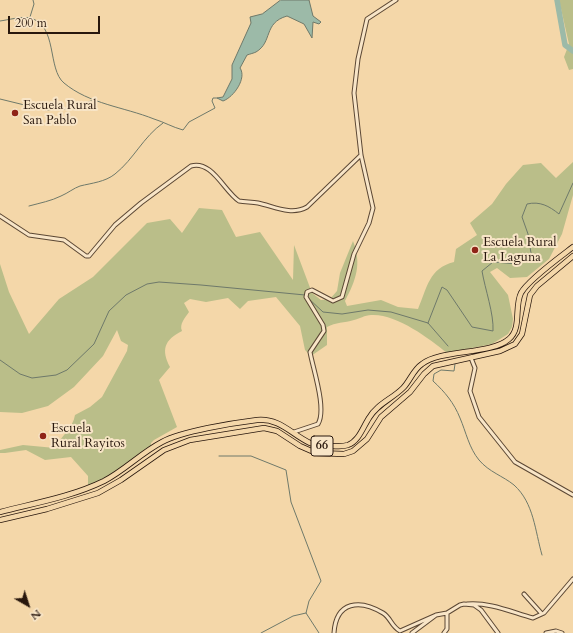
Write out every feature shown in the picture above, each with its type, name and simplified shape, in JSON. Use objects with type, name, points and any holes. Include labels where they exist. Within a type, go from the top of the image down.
[{"type":"highway","name":"66","points":[[0,512],[42,502],[103,481],[118,473],[160,443],[170,438],[188,433],[264,420],[281,424],[304,440],[318,446],[350,445],[355,441],[375,410],[404,387],[414,372],[424,362],[505,342],[514,334],[519,299],[524,288],[573,247]]},
{"type":"highway","name":"66","points":[[0,520],[48,509],[98,493],[121,480],[164,450],[190,440],[264,428],[277,431],[300,446],[316,453],[332,455],[353,451],[367,439],[381,417],[410,392],[428,370],[441,364],[508,348],[519,339],[524,329],[526,305],[530,295],[573,256]]},
{"type":"street","points":[[294,432],[318,424],[320,418],[318,382],[310,352],[324,331],[323,324],[306,297],[307,292],[312,290],[333,301],[342,297],[354,254],[369,223],[373,208],[361,155],[354,93],[358,59],[367,20],[396,0]]},
{"type":"street","points":[[0,216],[29,235],[64,240],[86,256],[89,256],[115,225],[141,203],[191,166],[197,164],[205,166],[239,201],[257,202],[280,209],[297,210],[307,207],[361,155]]},
{"type":"street","points":[[471,358],[475,368],[470,391],[479,417],[501,446],[519,465],[573,495]]},
{"type":"street","points":[[334,633],[339,613],[345,606],[354,604],[374,608],[385,614],[393,627],[400,631],[436,615],[447,613],[460,605],[467,604],[479,603],[533,618],[542,614],[573,579]]},
{"type":"street","points":[[524,594],[542,614]]},
{"type":"street","points":[[467,604],[474,605],[481,610],[498,633]]},
{"type":"street","points":[[444,633],[447,629],[447,613]]},
{"type":"street","points":[[412,633],[436,615]]},
{"type":"street","points":[[546,633],[556,631],[562,633]]},
{"type":"green space","points":[[559,0],[573,0],[573,69],[569,70],[564,57],[569,44]]},
{"type":"green space","points":[[573,162],[573,195],[562,234],[549,259],[527,277],[510,278],[497,268],[490,272],[508,295],[513,319],[512,327],[508,334],[492,344],[447,353],[431,340],[401,322],[380,315],[371,315],[327,327],[327,345],[311,356],[305,350],[300,326],[276,297],[248,301],[240,309],[228,298],[206,302],[190,299],[184,303],[189,312],[182,323],[182,331],[171,338],[166,346],[165,351],[170,367],[159,380],[177,427],[154,440],[151,443],[151,449],[117,473],[88,487],[88,476],[71,457],[45,460],[26,450],[0,453],[0,450],[23,445],[55,448],[72,424],[75,415],[90,407],[102,397],[127,351],[128,345],[121,341],[117,330],[103,356],[74,387],[48,406],[22,413],[0,412],[0,264],[9,292],[29,334],[59,299],[93,277],[147,223],[170,219],[182,233],[199,208],[222,210],[236,237],[260,232],[293,280],[294,245],[312,293],[321,300],[330,299],[337,291],[340,273],[353,241],[356,249],[357,265],[355,279],[345,301],[347,306],[381,300],[398,307],[418,309],[427,286],[434,274],[439,269],[454,262],[456,249],[477,235],[470,223],[492,204],[506,184],[523,165],[541,163],[556,178]]},
{"type":"shaded area","points":[[281,0],[309,0],[313,16],[321,22],[319,24],[313,22],[312,38],[304,24],[287,16],[279,19],[274,23],[265,43],[261,48],[256,52],[247,55],[240,68],[242,72],[241,82],[235,91],[231,96],[223,101],[217,98],[223,97],[232,79],[232,65],[251,23],[250,17],[262,14]]},
{"type":"waterway","points":[[30,17],[34,4],[33,0]]},
{"type":"waterway","points":[[557,0],[565,45],[573,51]]},
{"type":"waterway","points":[[0,21],[30,18],[39,22],[45,29],[49,38],[55,68],[59,76],[64,83],[84,96],[183,130],[189,122],[215,108],[212,101],[213,98],[217,98]]},
{"type":"waterway","points":[[0,99],[45,110],[66,109],[94,100]]},
{"type":"waterway","points":[[29,206],[64,195],[80,186],[111,177],[128,162],[150,135],[163,123]]},
{"type":"waterway","points":[[428,323],[442,287],[447,290],[472,327],[493,331],[491,309],[482,271],[493,262],[519,264],[527,258],[531,253],[528,234],[522,217],[527,204],[536,203],[544,205],[559,214],[573,183]]},
{"type":"waterway","points":[[0,360],[20,374],[32,378],[56,375],[67,370],[94,344],[109,311],[126,295],[147,284],[159,282],[305,295]]},
{"type":"waterway","points":[[308,298],[323,312],[342,314],[368,310],[391,312],[428,323],[448,346]]},
{"type":"waterway","points":[[455,364],[454,371],[441,370],[434,374],[433,381],[455,407],[470,445],[479,460],[487,468],[510,482],[521,492],[530,509],[542,555]]},
{"type":"waterway","points":[[219,456],[251,456],[286,470],[291,502],[321,581],[309,601],[306,613],[319,633]]},
{"type":"waterway","points":[[261,633],[293,616],[306,613]]},
{"type":"place","name":"Escuela Rural San Pablo","points":[[15,113]]},
{"type":"place","name":"Escuela Rural La Laguna","points":[[475,250]]},
{"type":"place","name":"Escuela Rural Rayitos","points":[[43,436]]}]
